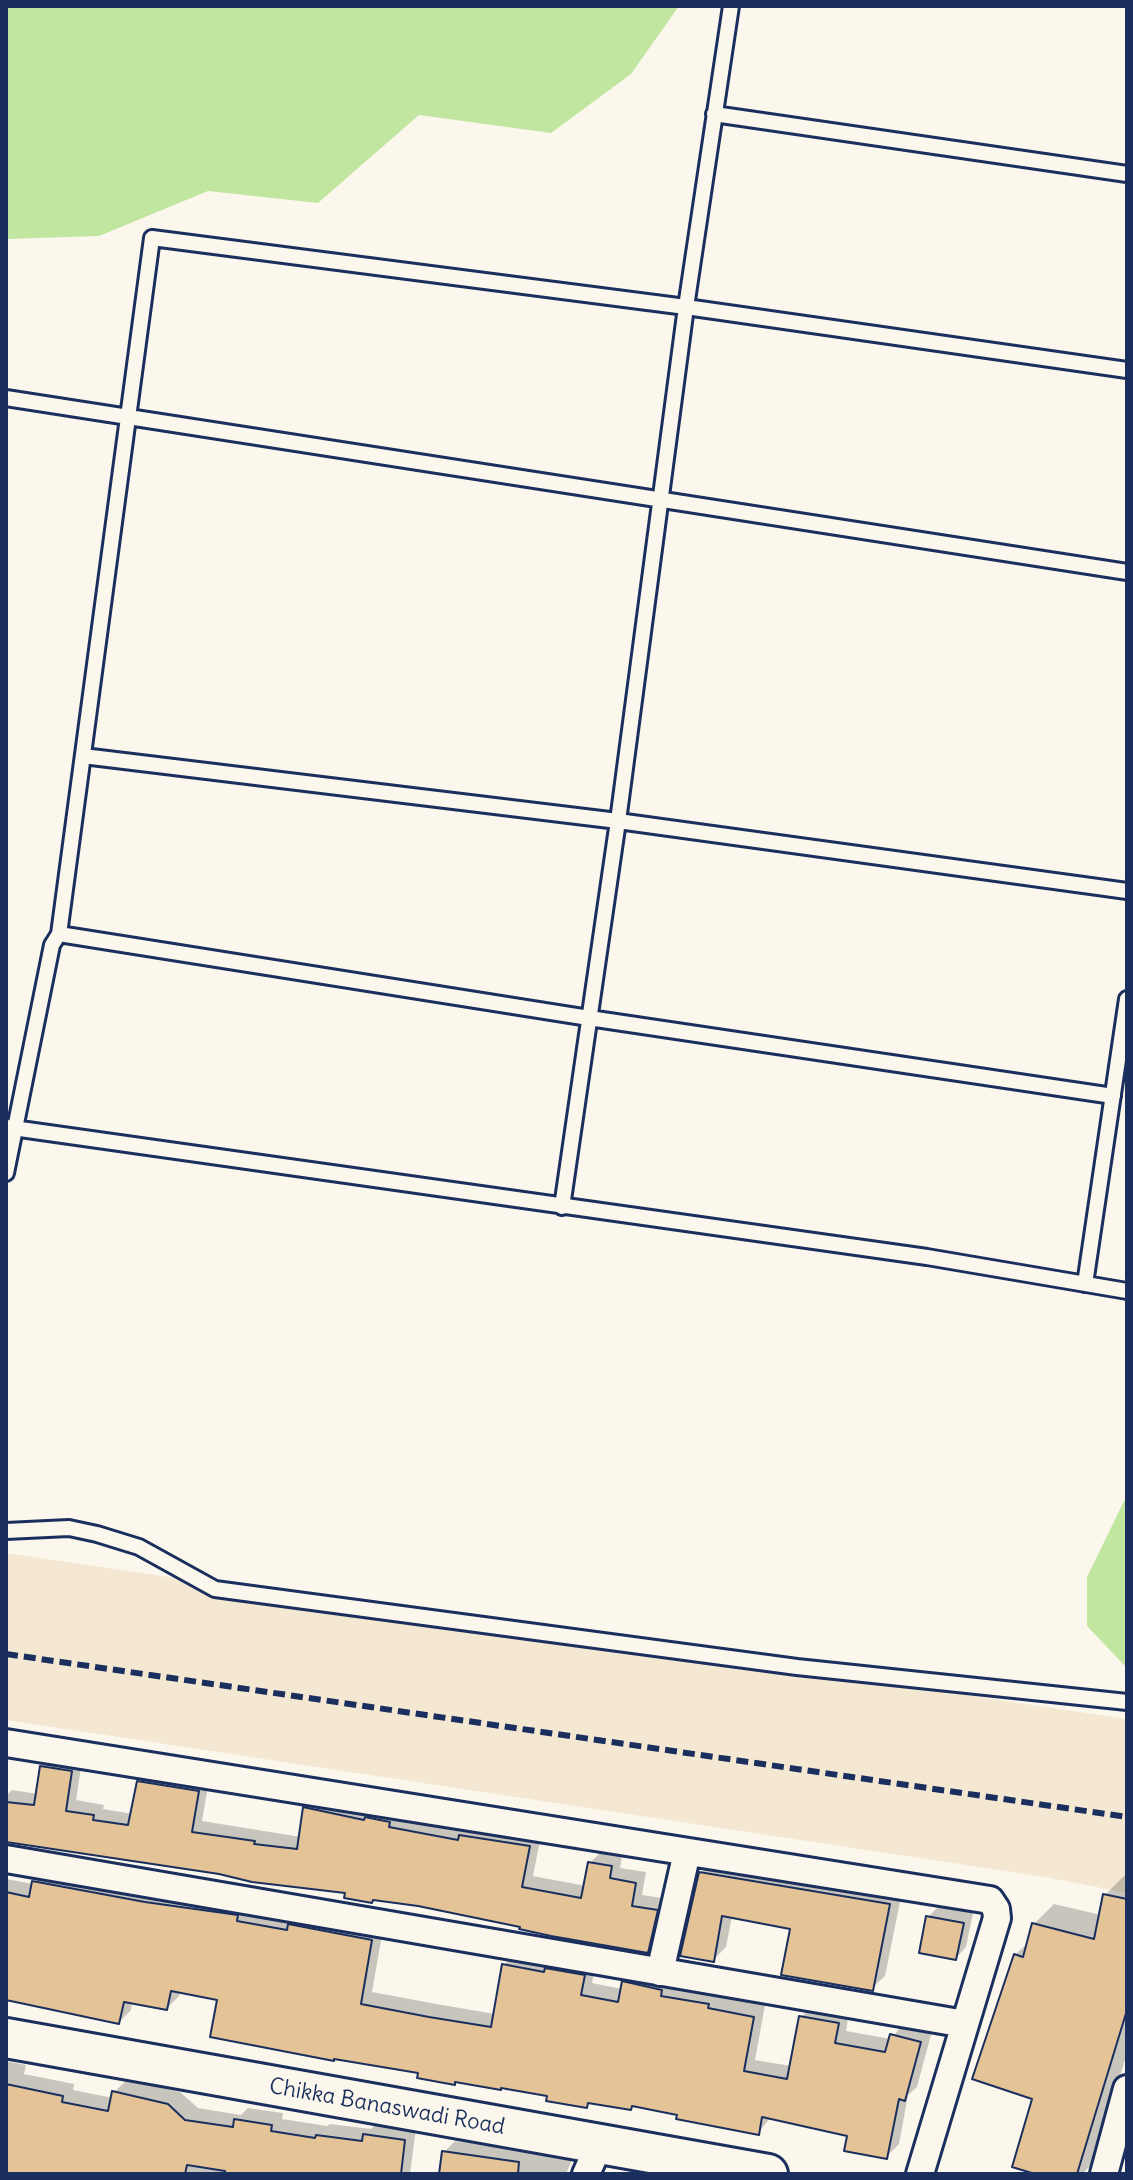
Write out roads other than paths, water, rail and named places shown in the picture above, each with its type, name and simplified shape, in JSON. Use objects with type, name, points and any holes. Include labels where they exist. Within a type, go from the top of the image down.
[{"type":"main road","name":"Chikka Banaswadi Road","points":[[6,2038],[593,2159],[768,2174]]},
{"type":"street","points":[[6,1743],[990,1900],[997,1918],[920,2174]]},
{"type":"street","points":[[660,1972],[687,1852]]},
{"type":"street","points":[[6,1859],[965,2024]]},
{"type":"street","points":[[1104,2174],[1127,2089]]},
{"type":"lane","points":[[562,1207],[618,821],[686,307],[731,6]]},
{"type":"lane","points":[[714,114],[1127,174]]},
{"type":"lane","points":[[6,1173],[11,1128],[52,945],[59,934],[152,238],[686,307],[1127,370]]},
{"type":"lane","points":[[6,398],[1127,572]]},
{"type":"lane","points":[[83,756],[618,821],[1127,891]]},
{"type":"lane","points":[[59,934],[589,1018],[1113,1096]]},
{"type":"lane","points":[[1085,1284],[1127,999]]},
{"type":"lane","points":[[11,1128],[927,1257],[1127,1291]]},
{"type":"lane","points":[[6,1531],[69,1528],[97,1534],[139,1547],[215,1589],[797,1667],[1127,1702]]},
{"type":"railway","points":[[6,1654],[1127,1817]]}]
